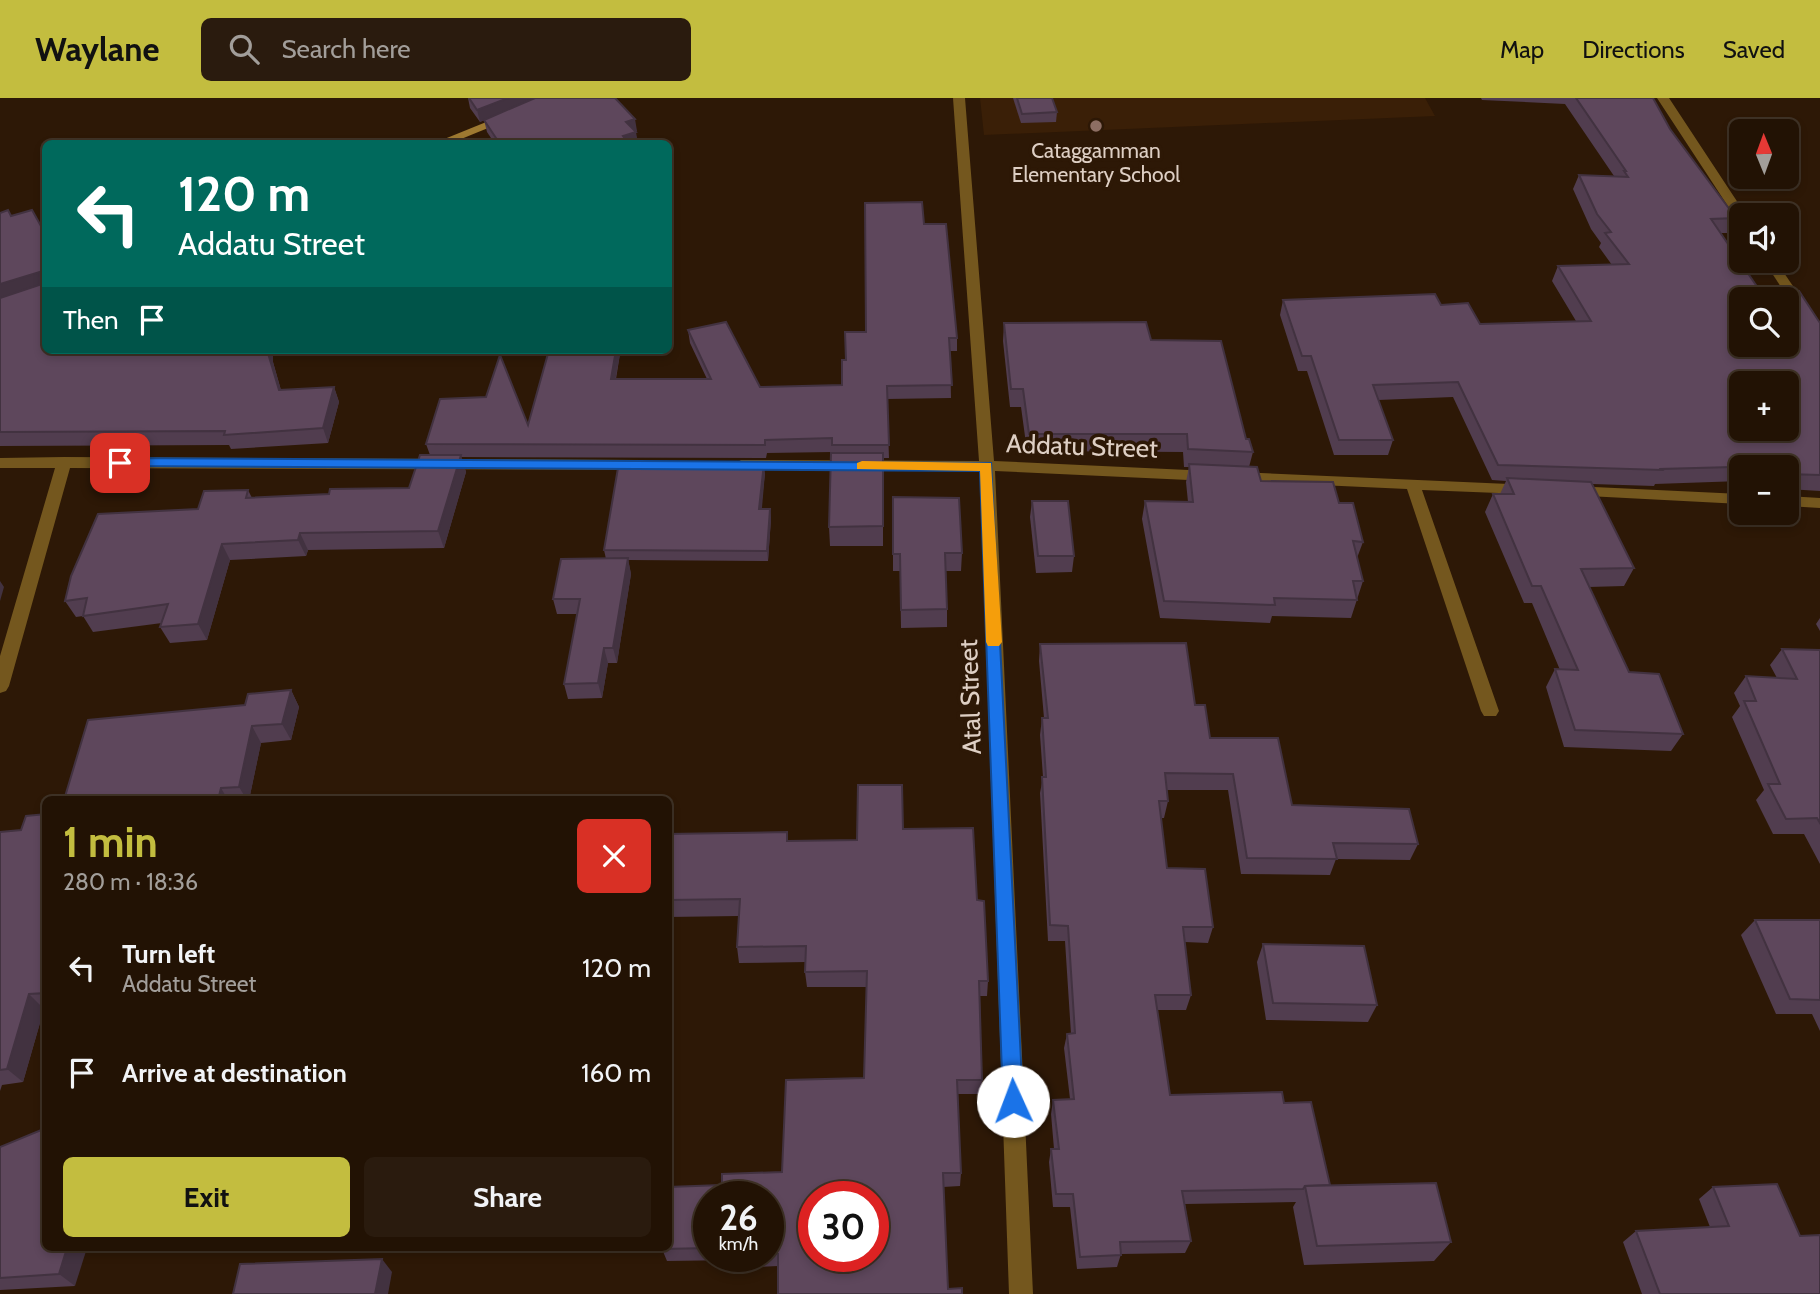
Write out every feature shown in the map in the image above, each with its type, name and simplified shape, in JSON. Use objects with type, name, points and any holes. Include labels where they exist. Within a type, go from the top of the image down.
[{"type":"street","name":"Atal Street","points":[[959,98],[987,466],[1021,1294]]},
{"type":"street","points":[[1662,98],[1732,203]]},
{"type":"street","points":[[448,140],[521,112]]},
{"type":"street","points":[[1778,273],[1820,336]]},
{"type":"street","points":[[0,463],[665,465]]},
{"type":"street","points":[[0,686],[64,463]]},
{"type":"street","name":"Addatu Street","points":[[721,465],[987,466],[1729,498]]},
{"type":"street","points":[[1413,485],[1490,711]]},
{"type":"street","points":[[1799,501],[1820,502]]},
{"type":"shaded area","name":"Cataggamman Elementary School","points":[[980,98],[1425,98],[1435,116],[984,135]]},
{"type":"building","points":[[469,98],[508,98],[477,110]]},
{"type":"building","points":[[535,98],[615,98],[635,119],[626,122],[636,132],[623,136],[626,140],[497,140],[484,120]]},
{"type":"building","points":[[1017,98],[1052,98],[1057,112],[1022,114]]},
{"type":"building","points":[[1576,98],[1653,98],[1670,129],[1729,209],[1729,218],[1711,219],[1729,245],[1729,273],[1748,273],[1757,287],[1729,287],[1729,357],[1799,357],[1799,291],[1820,323],[1820,475],[1799,474],[1799,455],[1729,455],[1729,467],[1662,470],[1498,465],[1458,382],[1373,385],[1393,440],[1339,440],[1311,356],[1302,356],[1283,300],[1435,294],[1441,305],[1468,303],[1480,324],[1591,321],[1558,266],[1629,264],[1605,233],[1611,232],[1597,214],[1579,175],[1628,177]]},
{"type":"building","points":[[922,202],[924,224],[946,224],[957,338],[949,338],[952,385],[887,386],[889,445],[832,445],[832,438],[765,440],[765,445],[426,444],[440,399],[486,397],[500,355],[528,425],[548,354],[615,354],[611,379],[711,379],[688,330],[726,322],[760,387],[842,385],[842,360],[846,360],[845,332],[866,332],[865,203]]},
{"type":"building","points":[[8,210],[11,216],[32,210],[42,228],[42,354],[268,354],[279,390],[334,387],[323,428],[224,435],[225,431],[0,432],[0,298],[39,285],[40,272],[0,284],[0,213]]},
{"type":"building","points":[[1146,322],[1151,340],[1221,341],[1246,439],[1249,439],[1253,452],[1188,449],[1187,434],[1029,434],[1023,389],[1011,389],[1004,323]]},
{"type":"building","points":[[831,453],[883,453],[883,526],[829,527]]},
{"type":"building","points":[[420,455],[461,455],[438,531],[300,533],[298,540],[222,544],[198,624],[160,627],[168,604],[83,616],[87,598],[65,601],[71,576],[98,514],[198,509],[204,491],[248,490],[246,498],[329,494],[330,489],[409,488]]},
{"type":"building","points":[[619,462],[764,463],[759,509],[770,509],[767,551],[604,550]]},
{"type":"building","points":[[1189,464],[1257,467],[1261,481],[1333,482],[1339,503],[1353,503],[1363,542],[1353,541],[1363,581],[1353,581],[1357,600],[1274,598],[1275,605],[1164,601],[1145,501],[1193,502]]},
{"type":"building","points":[[1507,478],[1591,482],[1634,568],[1581,569],[1629,672],[1659,674],[1683,734],[1575,730],[1555,669],[1578,670],[1541,586],[1532,586],[1493,494],[1514,494]]},
{"type":"building","points":[[893,497],[959,498],[962,553],[945,553],[947,609],[901,610],[900,554],[893,554]]},
{"type":"building","points":[[1032,501],[1068,501],[1074,556],[1038,556]]},
{"type":"building","points":[[628,558],[613,648],[604,648],[598,683],[564,684],[580,599],[553,599],[561,559]]},
{"type":"building","points":[[1186,643],[1195,705],[1205,705],[1210,738],[1278,738],[1292,805],[1409,809],[1418,844],[1333,843],[1337,859],[1247,858],[1233,774],[1165,773],[1168,801],[1159,801],[1167,868],[1205,869],[1213,927],[1183,927],[1191,995],[1155,995],[1170,1095],[1282,1092],[1284,1103],[1311,1102],[1330,1185],[1305,1186],[1303,1189],[1182,1191],[1191,1241],[1120,1242],[1121,1255],[1080,1257],[1073,1194],[1056,1194],[1051,1149],[1059,1149],[1053,1100],[1074,1099],[1067,1034],[1075,1033],[1068,926],[1050,925],[1042,777],[1046,777],[1042,718],[1048,718],[1040,644]]},
{"type":"building","points":[[1782,649],[1820,650],[1820,823],[1817,818],[1786,819],[1768,784],[1780,784],[1744,701],[1756,701],[1746,676],[1797,679]]},
{"type":"building","points":[[291,690],[282,724],[252,726],[239,787],[221,788],[219,796],[65,796],[88,720],[245,705],[248,694]]},
{"type":"building","points":[[858,785],[902,785],[903,829],[973,828],[977,900],[984,901],[988,981],[979,981],[982,1080],[957,1080],[961,1173],[943,1173],[948,1289],[962,1288],[962,1294],[778,1294],[778,1272],[784,1272],[784,1181],[722,1181],[722,1174],[782,1172],[786,1080],[864,1078],[867,971],[805,972],[806,946],[737,947],[740,899],[672,900],[672,834],[787,832],[787,841],[857,840]]},
{"type":"building","points":[[42,814],[42,993],[29,994],[7,1069],[0,1070],[0,832],[21,830],[26,816]]},
{"type":"building","points":[[1755,920],[1820,920],[1820,1000],[1790,999]]},
{"type":"building","points":[[1263,944],[1364,946],[1377,1005],[1273,1003]]},
{"type":"building","points":[[42,1130],[42,1251],[66,1251],[59,1274],[0,1278],[0,1147]]},
{"type":"building","points":[[1436,1183],[1451,1242],[1317,1246],[1305,1186]]},
{"type":"building","points":[[1777,1184],[1800,1236],[1820,1235],[1820,1294],[1660,1294],[1636,1231],[1729,1226],[1713,1187]]},
{"type":"building","points":[[693,1186],[693,1248],[672,1249],[672,1187]]},
{"type":"building","points":[[382,1259],[375,1294],[233,1294],[240,1264]]},
{"type":"slow traffic","points":[[862,466],[987,466],[994,642]]},
{"type":"place","name":"Cataggamman Elementary School","points":[[1096,126]]},
{"type":"route","points":[[120,463],[987,466],[1013,1101]]}]
